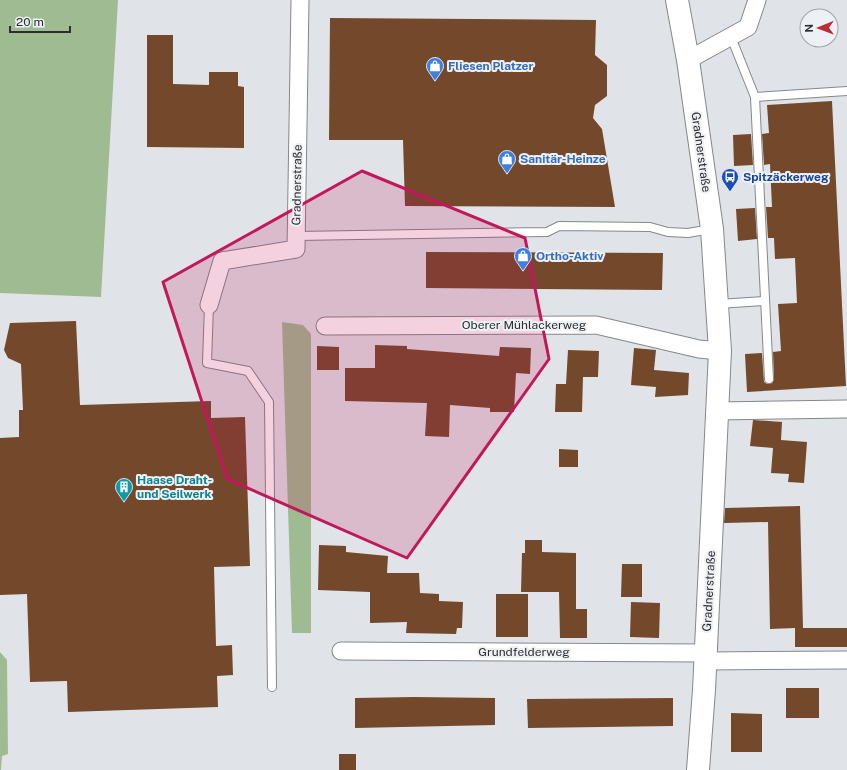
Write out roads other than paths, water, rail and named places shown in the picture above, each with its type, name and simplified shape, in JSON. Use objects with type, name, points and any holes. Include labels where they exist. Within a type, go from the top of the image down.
[{"type":"main road","name":"Gradnerstraße","points":[[677,0],[688,60],[712,229],[720,351],[706,657],[698,770]]},
{"type":"street","name":"Gradnerstraße","points":[[209,305],[222,261],[296,249],[300,0]]},
{"type":"street","points":[[688,60],[748,27],[757,0]]},
{"type":"street","name":"Oberer Mühlackerweg","points":[[325,326],[596,325],[699,349],[720,351]]},
{"type":"street","points":[[718,411],[847,409]]},
{"type":"street","name":"Grundfelderweg","points":[[341,651],[847,660]]},
{"type":"lane","points":[[731,37],[755,97],[769,379]]},
{"type":"lane","points":[[755,97],[847,91]]},
{"type":"lane","points":[[296,236],[547,232],[559,226],[650,227],[668,232],[682,233],[712,229]]},
{"type":"lane","points":[[718,304],[765,301]]},
{"type":"lane","points":[[209,305],[207,363],[248,371],[268,402],[272,687]]},
{"type":"place","name":"Fliesen Platzer","points":[[435,81]]},
{"type":"place","name":"Sanitär-Heinze","points":[[507,174]]},
{"type":"place","name":"Spitzäckerweg","points":[[730,192]]},
{"type":"place","name":"Ortho-Aktiv","points":[[523,271]]},
{"type":"place","name":"Haase Draht- und Seilwerk","points":[[124,502]]}]
